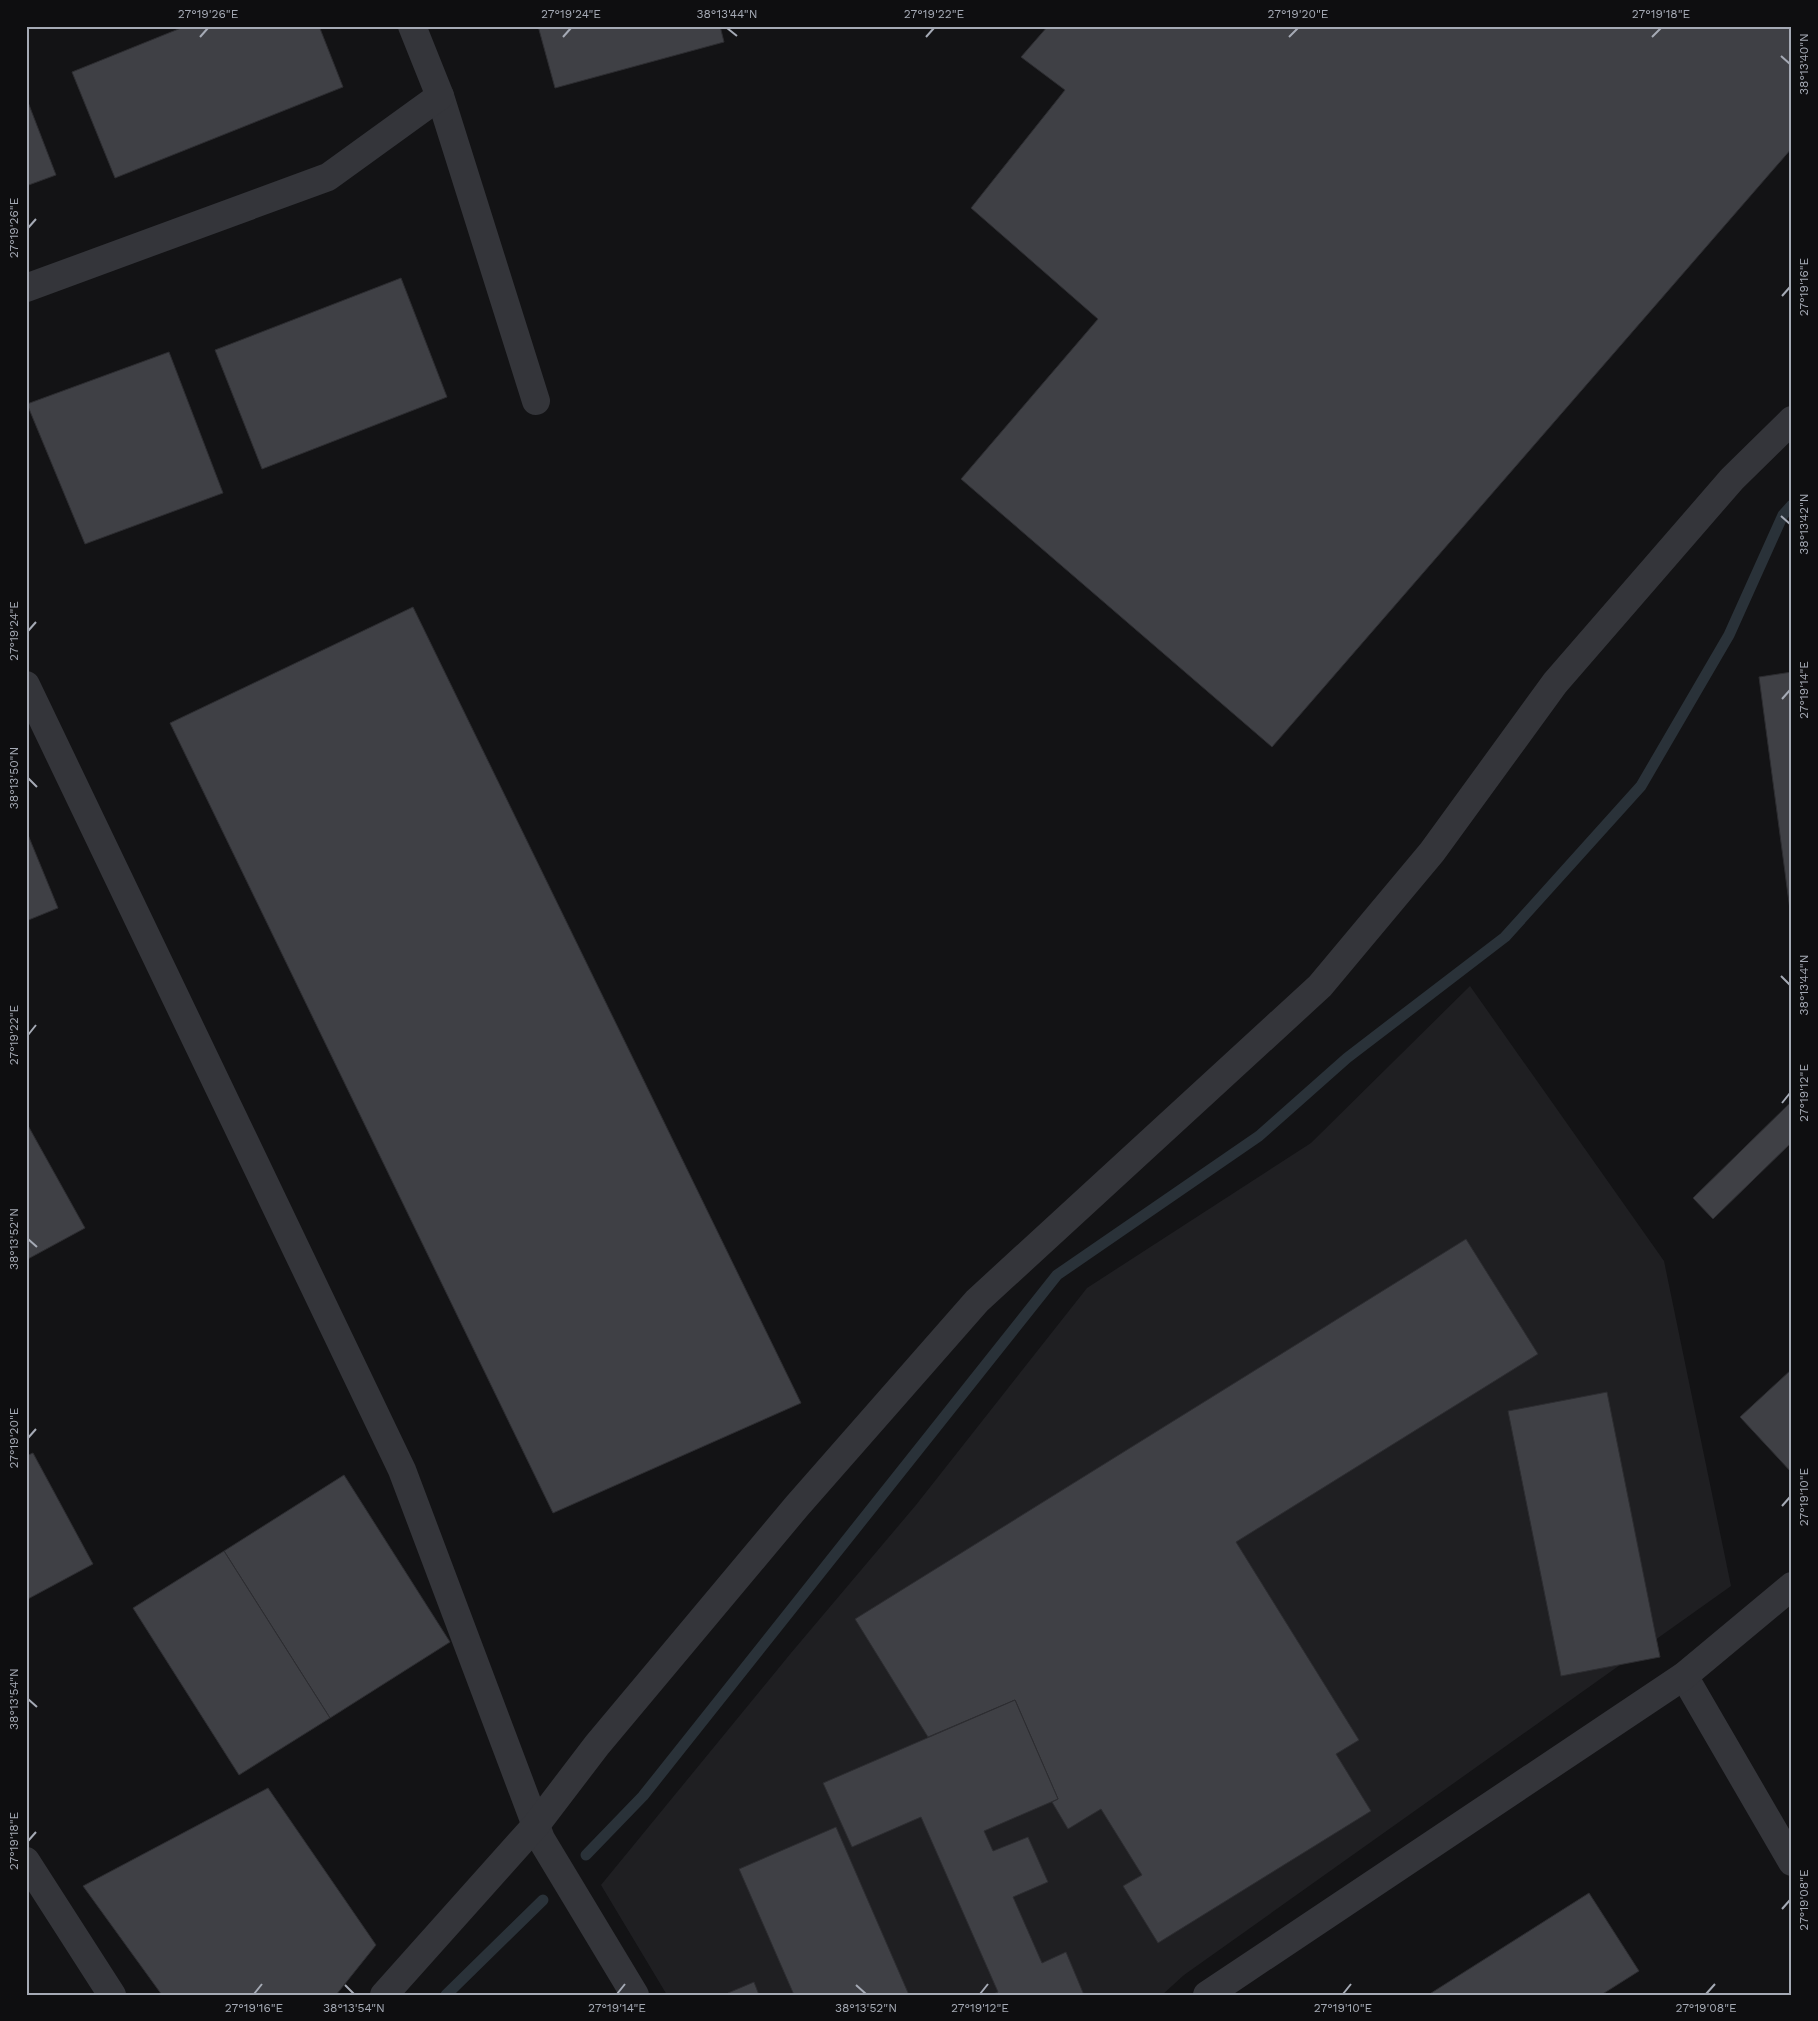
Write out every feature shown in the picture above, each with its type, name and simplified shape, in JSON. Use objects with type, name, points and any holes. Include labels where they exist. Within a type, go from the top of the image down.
[{"type":"street","points":[[412,26],[440,96],[536,402]]},
{"type":"street","points":[[26,288],[328,177],[440,96]]},
{"type":"street","points":[[384,1995],[536,1825],[597,1745],[791,1513],[977,1301],[1320,986],[1432,852],[1555,683],[1732,479],[1792,420]]},
{"type":"street","points":[[26,685],[402,1470],[541,1839],[635,1995]]},
{"type":"street","points":[[1207,1995],[1684,1676],[1792,1586]]},
{"type":"street","points":[[1684,1676],[1792,1862]]},
{"type":"street","points":[[26,1862],[112,1995]]},
{"type":"shaded area","points":[[1470,986],[1664,1261],[1731,1586],[1184,1975],[1162,1995],[667,1995],[601,1885],[791,1653],[916,1505],[1087,1288],[1311,1143]]},
{"type":"building","points":[[186,26],[319,26],[343,87],[115,178],[72,72]]},
{"type":"building","points":[[538,26],[720,26],[724,42],[555,88]]},
{"type":"building","points":[[1048,26],[1792,26],[1792,148],[1272,747],[961,479],[1098,319],[971,208],[1065,90],[1021,57]]},
{"type":"building","points":[[26,97],[56,175],[26,186]]},
{"type":"building","points":[[401,278],[447,397],[262,469],[215,350]]},
{"type":"building","points":[[169,352],[223,493],[85,544],[27,404]]},
{"type":"building","points":[[413,607],[801,1403],[553,1513],[170,723]]},
{"type":"building","points":[[1792,672],[1792,925],[1759,677]]},
{"type":"building","points":[[26,830],[58,908],[26,921]]},
{"type":"building","points":[[1792,1101],[1792,1142],[1713,1219],[1693,1198]]},
{"type":"building","points":[[26,1122],[85,1228],[26,1260]]},
{"type":"building","points":[[1466,1239],[1538,1354],[1236,1542],[1359,1740],[1336,1754],[1371,1811],[1158,1943],[1123,1886],[1142,1875],[1101,1809],[1068,1829],[1052,1802],[1058,1799],[1015,1700],[928,1737],[855,1619]]},
{"type":"building","points":[[1792,1369],[1792,1473],[1740,1417]]},
{"type":"building","points":[[1607,1392],[1660,1657],[1561,1676],[1508,1411]]},
{"type":"building","points":[[33,1453],[93,1564],[26,1600],[26,1456]]},
{"type":"building","points":[[344,1475],[450,1642],[330,1718],[224,1551]]},
{"type":"building","points":[[224,1551],[330,1718],[239,1775],[133,1608]]},
{"type":"building","points":[[1015,1700],[1058,1799],[984,1831],[993,1851],[1028,1837],[1048,1882],[1013,1897],[1042,1963],[1066,1952],[1084,1995],[991,1995],[998,1992],[921,1817],[852,1847],[823,1783]]},
{"type":"building","points":[[268,1788],[376,1945],[336,1995],[162,1995],[83,1886]]},
{"type":"building","points":[[836,1827],[909,1995],[794,1995],[739,1869]]},
{"type":"building","points":[[1589,1893],[1639,1971],[1601,1995],[1428,1995]]},
{"type":"building","points":[[754,1982],[759,1995],[728,1995],[728,1993]]},
{"type":"waterway","points":[[586,1855],[643,1796],[1057,1275],[1259,1136],[1347,1058],[1505,937],[1641,786],[1729,635],[1783,515],[1792,505]]},
{"type":"waterway","points":[[446,1995],[543,1900]]}]
